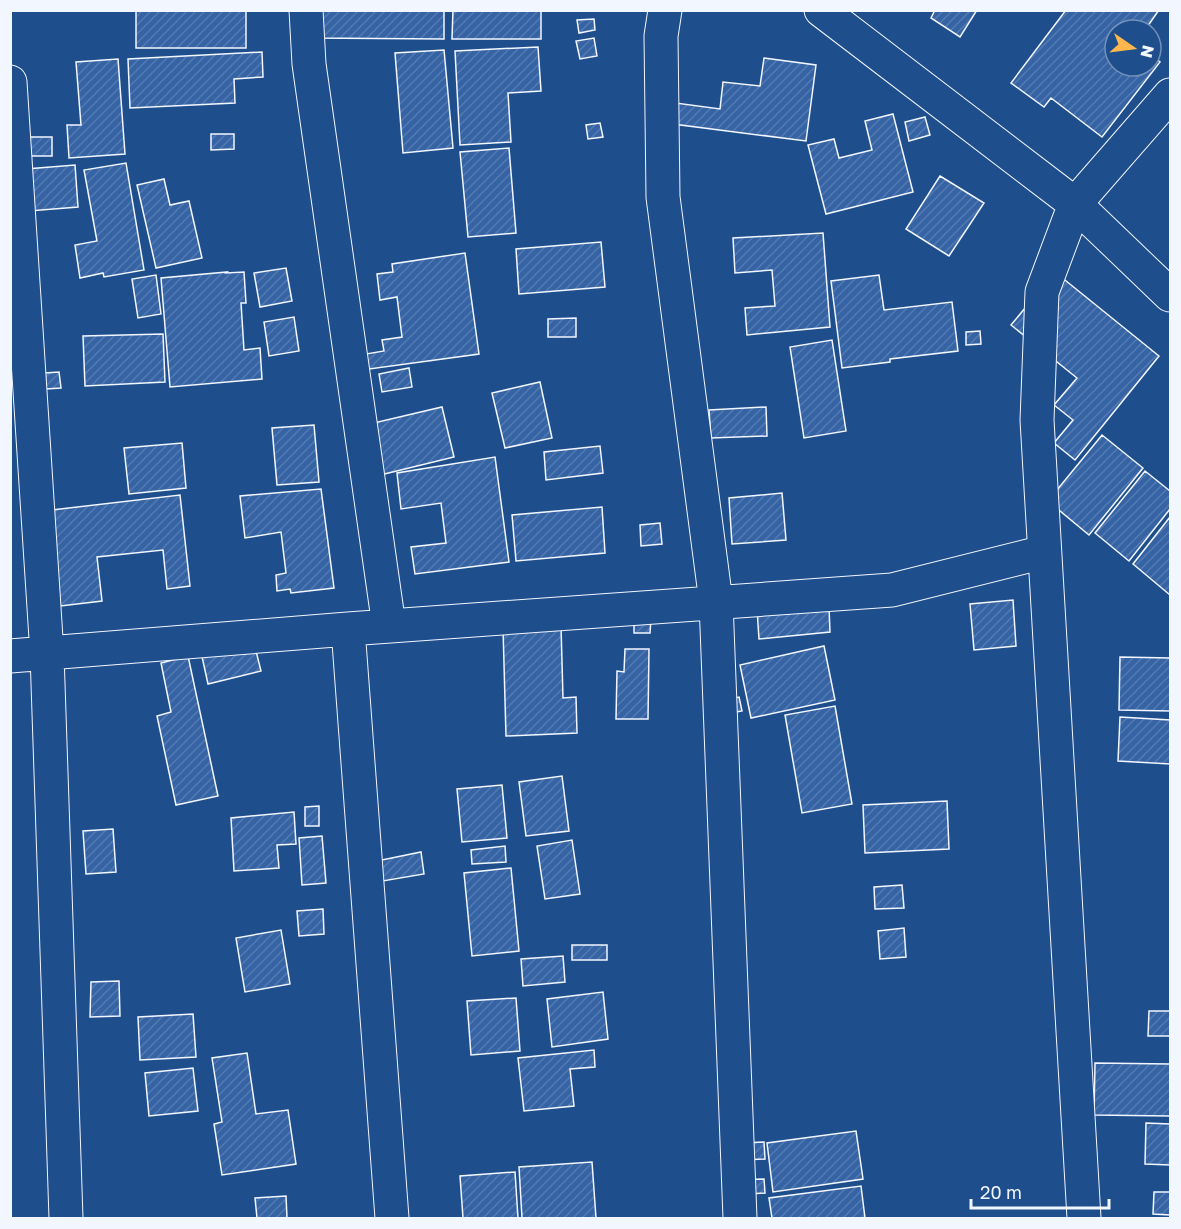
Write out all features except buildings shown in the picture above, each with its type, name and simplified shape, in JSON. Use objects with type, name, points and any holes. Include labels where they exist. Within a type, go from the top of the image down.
[{"type":"street","points":[[306,10],[309,64],[389,626]]},
{"type":"street","points":[[665,10],[661,36],[663,197],[716,602],[740,1218]]},
{"type":"street","points":[[821,10],[1075,204],[1170,296]]},
{"type":"street","points":[[10,82],[47,654],[66,1218]]},
{"type":"street","points":[[1084,1218],[1037,420],[1042,292],[1075,204],[1170,95]]},
{"type":"street","points":[[10,656],[892,590],[1044,552]]},
{"type":"street","points":[[348,629],[392,1218]]}]
